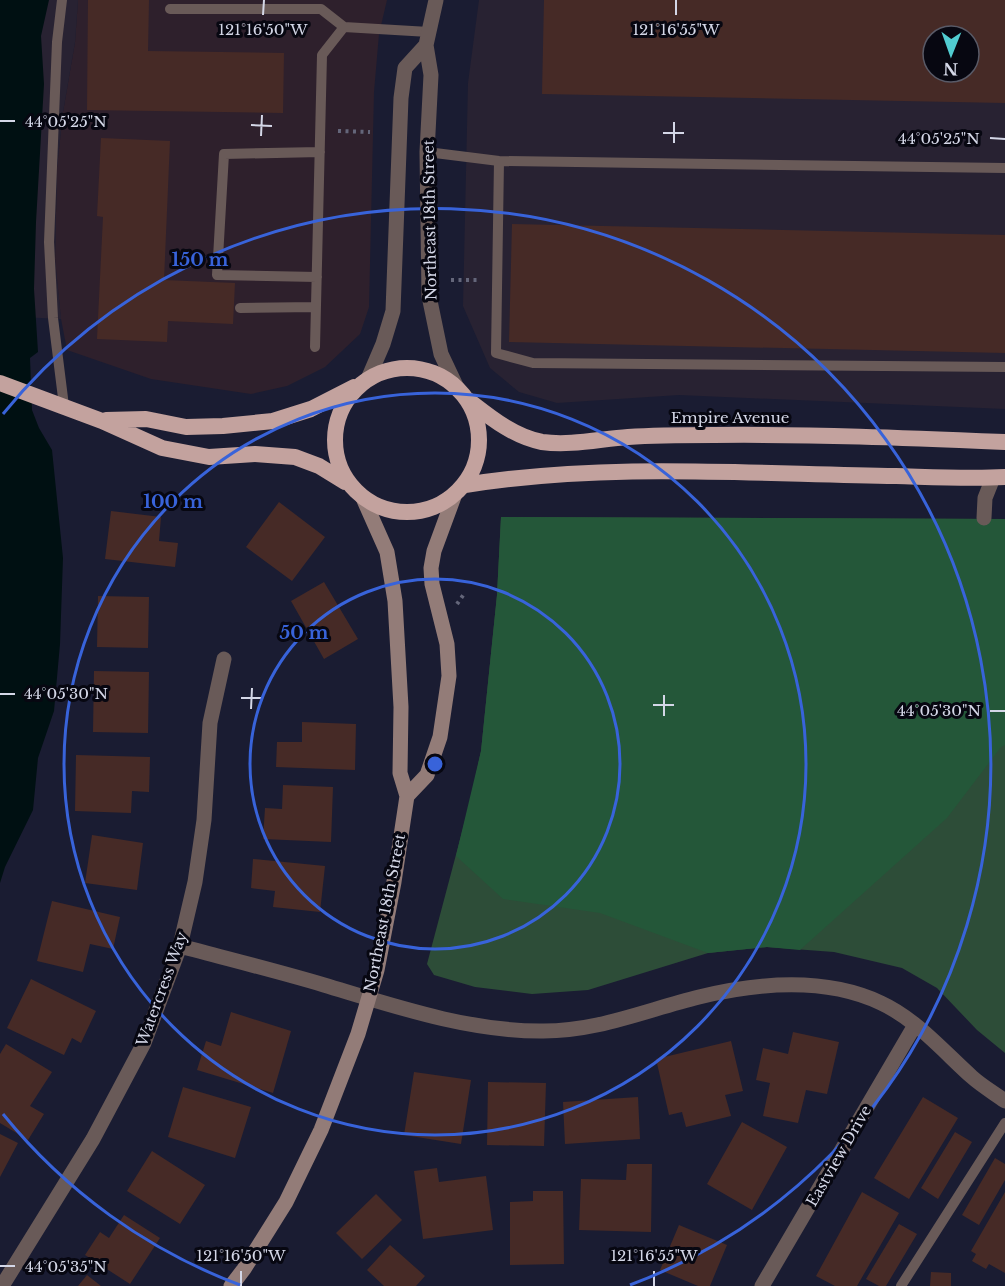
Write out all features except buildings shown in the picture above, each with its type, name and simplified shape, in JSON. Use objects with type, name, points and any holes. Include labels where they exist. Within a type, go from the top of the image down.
[{"type":"highway","points":[[0,382],[102,421],[162,448],[189,455],[209,457],[255,454],[295,457],[319,466],[350,486],[363,498],[383,509],[405,513],[428,510],[448,500],[460,489],[476,465],[480,443],[477,420],[463,395],[451,382],[430,371],[405,367],[381,372],[311,409],[273,421],[186,427],[146,419],[102,421]]},
{"type":"highway","points":[[350,486],[338,467],[334,448],[336,424],[345,402],[364,382]]},
{"type":"highway","name":"Empire Avenue","points":[[463,395],[494,421],[521,435],[541,441],[563,443],[630,437],[716,435],[1005,442]]},
{"type":"highway","points":[[460,489],[516,477],[570,472],[1001,475]]},
{"type":"main road","points":[[407,796],[427,775],[440,737],[449,676],[447,644],[432,584],[431,568],[434,550],[460,489]]},
{"type":"main road","name":"Northeast 18th Street","points":[[231,1286],[286,1202],[321,1130],[358,1034],[381,948],[407,796],[400,773],[401,706],[395,601],[387,552],[363,498]]},
{"type":"street","name":"Northeast 18th Street","points":[[436,0],[427,39],[430,75],[426,152],[429,296],[441,354],[463,395]]},
{"type":"street","name":"Northeast 18th Street","points":[[364,382],[383,344],[393,312],[401,98],[405,68],[427,39]]},
{"type":"street","points":[[984,518],[985,498],[1001,475]]},
{"type":"street","name":"Watercress Way","points":[[2,1286],[93,1139],[144,1043],[180,946],[195,882],[204,820],[210,723],[224,659]]},
{"type":"street","points":[[180,946],[369,998],[492,1028],[542,1031],[597,1026],[699,997],[748,988],[797,984],[848,991],[883,1003],[915,1025],[975,1079],[1005,1101]]},
{"type":"street","name":"Eastview Drive","points":[[762,1286],[915,1025]]},
{"type":"lane","points":[[62,0],[57,42],[49,242],[52,318],[64,406]]},
{"type":"lane","points":[[170,9],[321,9],[344,27],[427,39]]},
{"type":"lane","points":[[315,347],[322,55],[344,27]]},
{"type":"lane","points":[[317,277],[217,275],[224,154],[320,152]]},
{"type":"lane","points":[[426,152],[500,161],[1005,168]]},
{"type":"lane","points":[[500,161],[496,353],[533,363],[1005,367]]},
{"type":"lane","points":[[240,308],[316,307]]},
{"type":"lane","points":[[901,1286],[1005,1123]]},
{"type":"path","points":[[321,131],[370,132]]},
{"type":"path","points":[[451,280],[497,280]]},
{"type":"shaded area","points":[[0,0],[78,0],[75,42],[63,112],[57,167],[55,259],[61,319],[0,316]]},
{"type":"shaded area","points":[[0,0],[49,0],[41,36],[44,84],[34,289],[38,352],[30,358],[32,410],[52,450],[63,558],[60,644],[54,711],[38,758],[33,810],[5,867],[0,883]]},
{"type":"shaded area","points":[[78,0],[387,0],[379,34],[374,92],[369,307],[360,334],[325,367],[287,386],[251,394],[151,379],[67,350],[61,319],[55,259],[57,167],[63,112],[75,42]]},
{"type":"shaded area","points":[[479,0],[1005,0],[1005,409],[679,395],[557,403],[519,392],[490,368],[463,306],[468,83]]},
{"type":"green space","points":[[501,517],[1005,519],[1005,1053],[977,1030],[937,988],[902,968],[834,952],[767,947],[708,953],[588,990],[532,994],[475,987],[434,975],[427,964],[471,798],[481,751],[497,595]]},
{"type":"green space","points":[[501,517],[1005,519],[1005,745],[1001,747],[947,818],[800,950],[767,947],[708,953],[600,913],[503,899],[456,856],[481,751],[497,595]]}]
